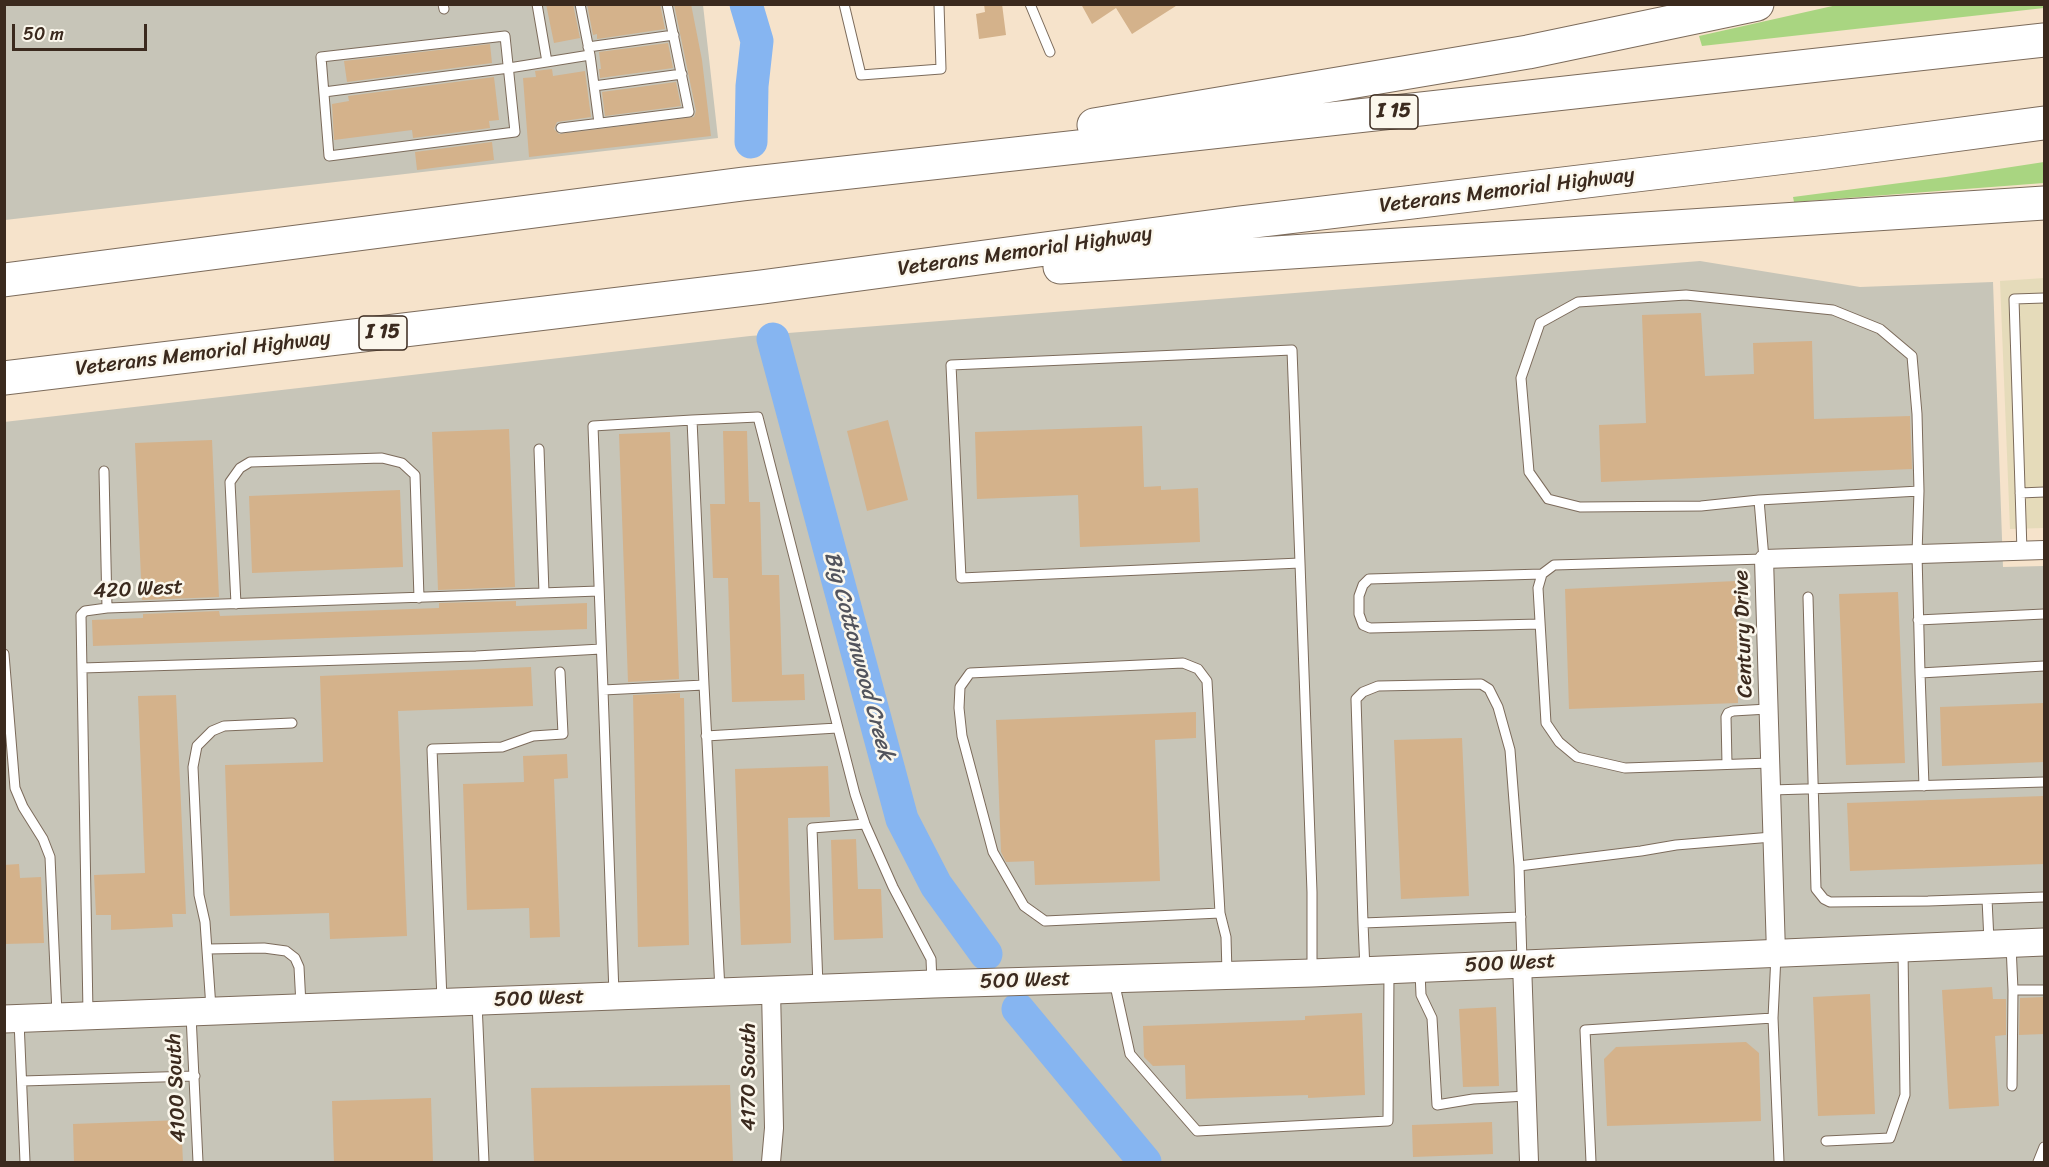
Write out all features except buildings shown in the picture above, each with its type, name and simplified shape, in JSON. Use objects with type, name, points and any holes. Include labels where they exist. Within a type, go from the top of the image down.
[{"type":"highway","points":[[743,184],[1528,52],[1757,4]]},
{"type":"highway","name":"I 15","points":[[4,280],[743,184],[2044,40]]},
{"type":"highway","name":"Veterans Memorial Highway","points":[[4,378],[762,287],[1239,223],[2044,123]]},
{"type":"highway","points":[[762,287],[2044,203]]},
{"type":"main road","name":"500 West","points":[[12,1018],[933,984],[1312,973],[2044,942]]},
{"type":"street","name":"Century Drive","points":[[1776,953],[1764,559],[2044,550]]},
{"type":"street","points":[[1522,963],[1529,1162]]},
{"type":"street","name":"4170 South","points":[[771,990],[774,1128],[771,1162]]},
{"type":"lane","points":[[537,4],[548,62]]},
{"type":"lane","points":[[580,4],[599,123]]},
{"type":"lane","points":[[561,128],[689,112],[667,4]]},
{"type":"lane","points":[[844,4],[861,75],[941,69],[939,4]]},
{"type":"lane","points":[[1030,4],[1050,52]]},
{"type":"lane","points":[[324,92],[548,62],[589,51],[674,35]]},
{"type":"lane","points":[[505,36],[508,68],[515,132],[329,156],[321,57],[505,36]]},
{"type":"lane","points":[[594,86],[682,74]]},
{"type":"lane","points":[[1919,491],[1759,500],[1701,506],[1580,507],[1548,499],[1529,472],[1521,378],[1540,323],[1578,302],[1686,294],[1833,310],[1880,329],[1912,356],[1917,414],[1919,491],[1918,620],[1924,786]]},
{"type":"lane","points":[[2022,550],[2014,299],[2044,298]]},
{"type":"lane","points":[[1300,563],[961,578],[951,365],[1292,350],[1300,563],[1312,892],[1312,973]]},
{"type":"lane","points":[[614,996],[593,426],[758,417],[837,728],[865,825],[893,887],[931,959],[933,984]]},
{"type":"lane","points":[[692,420],[720,992]]},
{"type":"lane","points":[[539,449],[544,593]]},
{"type":"lane","points":[[236,604],[230,482],[240,468],[250,462],[370,458],[382,458],[402,463],[415,475],[419,598]]},
{"type":"lane","points":[[104,471],[107,608]]},
{"type":"lane","points":[[2020,493],[2044,492]]},
{"type":"lane","points":[[1540,624],[1370,628],[1363,625],[1359,614],[1359,596],[1363,585],[1370,579],[1542,574],[1554,565],[1764,559],[1759,500]]},
{"type":"lane","points":[[1542,574],[1538,588],[1546,723],[1559,742],[1577,758],[1625,768],[1770,763]]},
{"type":"lane","name":"420 West","points":[[88,1015],[81,615],[85,611],[107,608],[599,591]]},
{"type":"lane","points":[[1808,597],[1816,889],[1824,899],[1830,902],[2044,897]]},
{"type":"lane","points":[[1918,620],[2044,614]]},
{"type":"lane","points":[[82,668],[476,656],[601,649]]},
{"type":"lane","points":[[4,654],[15,788],[50,857],[57,1017]]},
{"type":"lane","points":[[1220,913],[1045,921],[1024,906],[993,852],[962,736],[959,708],[960,687],[970,673],[1183,663],[1198,669],[1207,681],[1220,913],[1226,937],[1227,975]]},
{"type":"lane","points":[[1920,673],[2044,666]]},
{"type":"lane","points":[[442,1002],[432,749],[502,747],[533,736],[563,734],[560,672]]},
{"type":"lane","points":[[1113,979],[1130,1054],[1197,1131],[1388,1121],[1377,970],[1363,923],[1356,699],[1364,692],[1378,686],[1481,684],[1490,688],[1510,750],[1520,866],[1522,963]]},
{"type":"lane","points":[[603,690],[704,686]]},
{"type":"lane","points":[[1727,764],[1726,717],[1728,713],[1768,709]]},
{"type":"lane","name":"4100 South","points":[[198,1162],[195,1076],[208,949],[199,895],[193,767],[197,746],[212,731],[224,726],[292,723]]},
{"type":"lane","points":[[706,736],[837,728]]},
{"type":"lane","points":[[1771,790],[2044,782]]},
{"type":"lane","points":[[818,989],[812,828],[865,825]]},
{"type":"lane","points":[[1520,866],[1676,845],[1772,837]]},
{"type":"lane","points":[[1987,899],[2013,990],[2012,1086]]},
{"type":"lane","points":[[1363,923],[1521,917]]},
{"type":"lane","points":[[1826,1141],[1890,1138],[1905,1095],[1903,947]]},
{"type":"lane","points":[[208,949],[264,948],[286,951],[295,958],[299,967],[301,1008]]},
{"type":"lane","points":[[1776,953],[1773,1018],[1779,1162]]},
{"type":"lane","points":[[1420,968],[1421,995],[1432,1018],[1437,1105],[1473,1099],[1527,1096]]},
{"type":"lane","points":[[2013,990],[2044,990]]},
{"type":"lane","points":[[477,1001],[484,1162]]},
{"type":"lane","points":[[12,1018],[22,1081],[25,1162]]},
{"type":"lane","points":[[1592,1162],[1585,1030],[1773,1018]]},
{"type":"lane","points":[[22,1081],[195,1076]]},
{"type":"lane","points":[[2038,1162],[2044,1147]]},
{"type":"shaded area","points":[[4,5],[703,5],[718,138],[5,220]]},
{"type":"shaded area","points":[[1700,261],[1860,287],[1993,282],[2003,567],[2044,566],[2044,1162],[5,1162],[4,422],[750,336]]},
{"type":"shaded area","points":[[2044,278],[2044,528],[2010,529],[2000,281]]},
{"type":"green space","points":[[2044,4],[2044,8],[1702,46],[1699,36],[1837,5]]},
{"type":"green space","points":[[2044,162],[2044,183],[1794,202],[1793,197],[1946,177]]},
{"type":"waterway","name":"Big Cottonwood Creek","points":[[746,4],[757,41],[752,86],[751,142]]},
{"type":"waterway","name":"Big Cottonwood Creek","points":[[773,339],[902,819],[936,885],[986,954]]},
{"type":"waterway","name":"Big Cottonwood Creek","points":[[1018,1009],[1145,1162]]}]
